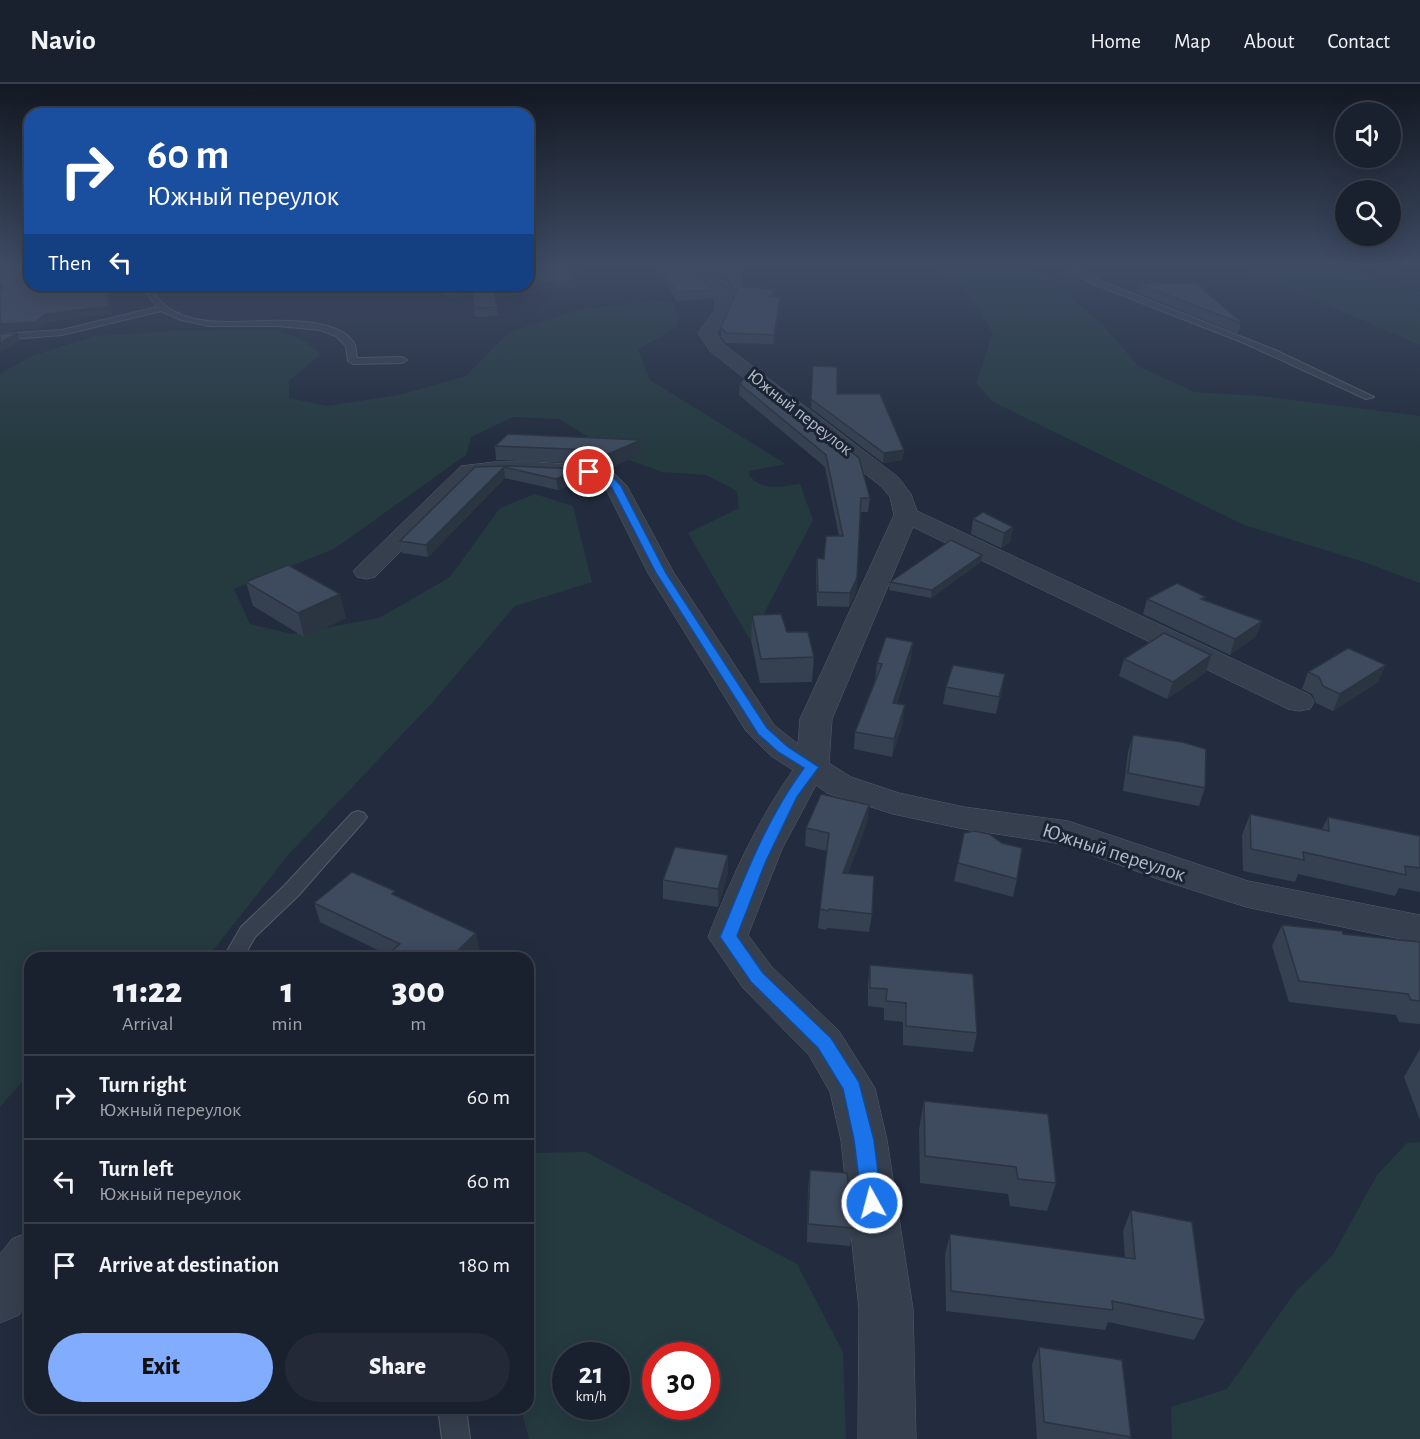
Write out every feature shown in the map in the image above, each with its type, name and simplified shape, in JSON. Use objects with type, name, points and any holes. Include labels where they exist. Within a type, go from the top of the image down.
[{"type":"street","name":"Южный переулок","points":[[712,326],[707,333],[716,347],[890,482],[901,493],[906,516]]},
{"type":"street","name":"Южный переулок","points":[[366,571],[469,471],[476,468],[589,472],[607,476],[616,486],[661,573],[762,731],[783,749],[839,785],[893,802],[964,818],[1068,833],[1170,870],[1246,894],[1420,930]]},
{"type":"street","points":[[887,1439],[886,1309],[864,1140],[852,1088],[824,1043],[757,977],[728,937],[759,861],[790,796],[812,767],[816,719],[906,516],[1299,702]]},
{"type":"street","points":[[0,1297],[24,1264]]},
{"type":"lane","points":[[0,337],[34,338],[100,326]]},
{"type":"lane","points":[[316,326],[333,330],[347,340],[354,352],[353,361],[402,360]]},
{"type":"lane","points":[[1210,326],[1295,361],[1369,398]]},
{"type":"lane","points":[[236,952],[248,932],[291,891],[358,817]]},
{"type":"lane","points":[[453,1414],[456,1439]]},
{"type":"green space","points":[[527,326],[677,326],[638,350],[650,380],[786,464],[749,471],[749,475],[766,486],[800,484],[813,520],[750,640],[688,533],[739,508],[737,491],[706,475],[662,472],[621,457],[559,419],[513,417],[471,437],[466,455],[334,549],[234,589],[250,624],[292,634],[379,618],[450,577],[500,508],[535,494],[573,506],[592,582],[515,606],[431,704],[289,854],[212,952],[24,952],[24,1080],[0,1107],[0,374],[32,356],[94,336],[176,331],[276,330],[301,339],[321,354],[289,381],[289,398],[327,406],[399,395],[466,376],[509,332]]},
{"type":"green space","points":[[988,326],[1104,326],[1138,366],[1195,392],[1260,396],[1420,416],[1420,583],[1364,562],[1244,525],[993,402],[976,383],[993,333]]},
{"type":"green space","points":[[1376,326],[1420,326],[1420,345]]},
{"type":"green space","points":[[1420,1142],[1420,1439],[1172,1439],[1171,1407],[1227,1389],[1295,1292],[1333,1255],[1377,1175],[1407,1143]]},
{"type":"green space","points":[[586,1152],[797,1264],[843,1352],[846,1439],[529,1439],[522,1414],[534,1414],[534,1153]]},
{"type":"building","points":[[775,326],[774,335],[726,333],[721,327]]},
{"type":"building","points":[[17,333],[0,343],[0,334]]},
{"type":"building","points":[[813,366],[837,367],[837,394],[880,394],[904,450],[884,453],[811,399]]},
{"type":"building","points":[[746,375],[763,384],[859,458],[870,498],[861,498],[857,578],[850,593],[818,592],[817,558],[824,559],[826,536],[843,536],[826,455],[740,384]]},
{"type":"building","points":[[508,434],[641,440],[608,454],[591,450],[495,446]]},
{"type":"building","points":[[512,466],[579,469],[556,479],[504,467],[426,545],[400,541],[475,467]]},
{"type":"building","points":[[983,512],[1013,527],[1004,533],[973,519]]},
{"type":"building","points":[[951,540],[982,555],[932,590],[890,582]]},
{"type":"building","points":[[288,565],[340,594],[298,613],[246,582]]},
{"type":"building","points":[[1177,583],[1206,597],[1201,599],[1262,621],[1235,639],[1147,599]]},
{"type":"building","points":[[781,614],[787,632],[808,632],[814,657],[761,659],[752,615]]},
{"type":"building","points":[[1164,633],[1211,655],[1173,682],[1124,659]]},
{"type":"building","points":[[886,637],[913,642],[893,703],[905,705],[894,739],[855,732],[882,664],[877,663]]},
{"type":"building","points":[[1348,648],[1386,665],[1340,694],[1323,686],[1319,677],[1308,672]]},
{"type":"building","points":[[953,665],[1005,674],[999,697],[946,687]]},
{"type":"building","points":[[1133,735],[1182,742],[1206,749],[1205,788],[1128,773]]},
{"type":"building","points":[[821,794],[869,805],[843,873],[874,876],[872,914],[820,909],[829,833],[806,828]]},
{"type":"building","points":[[1250,814],[1329,831],[1328,817],[1420,836],[1420,868],[1405,866],[1406,875],[1303,852],[1304,860],[1251,849]]},
{"type":"building","points":[[974,831],[989,834],[1002,843],[1022,848],[1017,879],[958,863],[964,833]]},
{"type":"building","points":[[675,847],[728,855],[718,889],[663,880]]},
{"type":"building","points":[[352,872],[395,891],[392,894],[476,933],[456,952],[391,952],[400,944],[314,903]]},
{"type":"building","points":[[1282,925],[1420,942],[1420,1001],[1411,1000],[1408,994],[1299,981]]},
{"type":"building","points":[[870,965],[973,974],[977,1033],[906,1026],[906,1003],[886,1001],[887,989],[870,988]]},
{"type":"building","points":[[924,1101],[1048,1114],[1056,1183],[1018,1179],[1016,1167],[925,1156]]},
{"type":"building","points":[[810,1170],[847,1173],[853,1228],[808,1224]]},
{"type":"building","points":[[1131,1210],[1192,1222],[1205,1320],[1112,1301],[1113,1310],[951,1291],[950,1234],[1135,1259]]},
{"type":"building","points":[[1039,1347],[1122,1360],[1131,1437],[1044,1422]]},
{"type":"route","points":[[589,472],[607,476],[616,486],[661,573],[762,731],[783,749],[812,767],[790,796],[742,899],[728,937],[757,977],[824,1043],[852,1088],[864,1140],[872,1203]]}]
